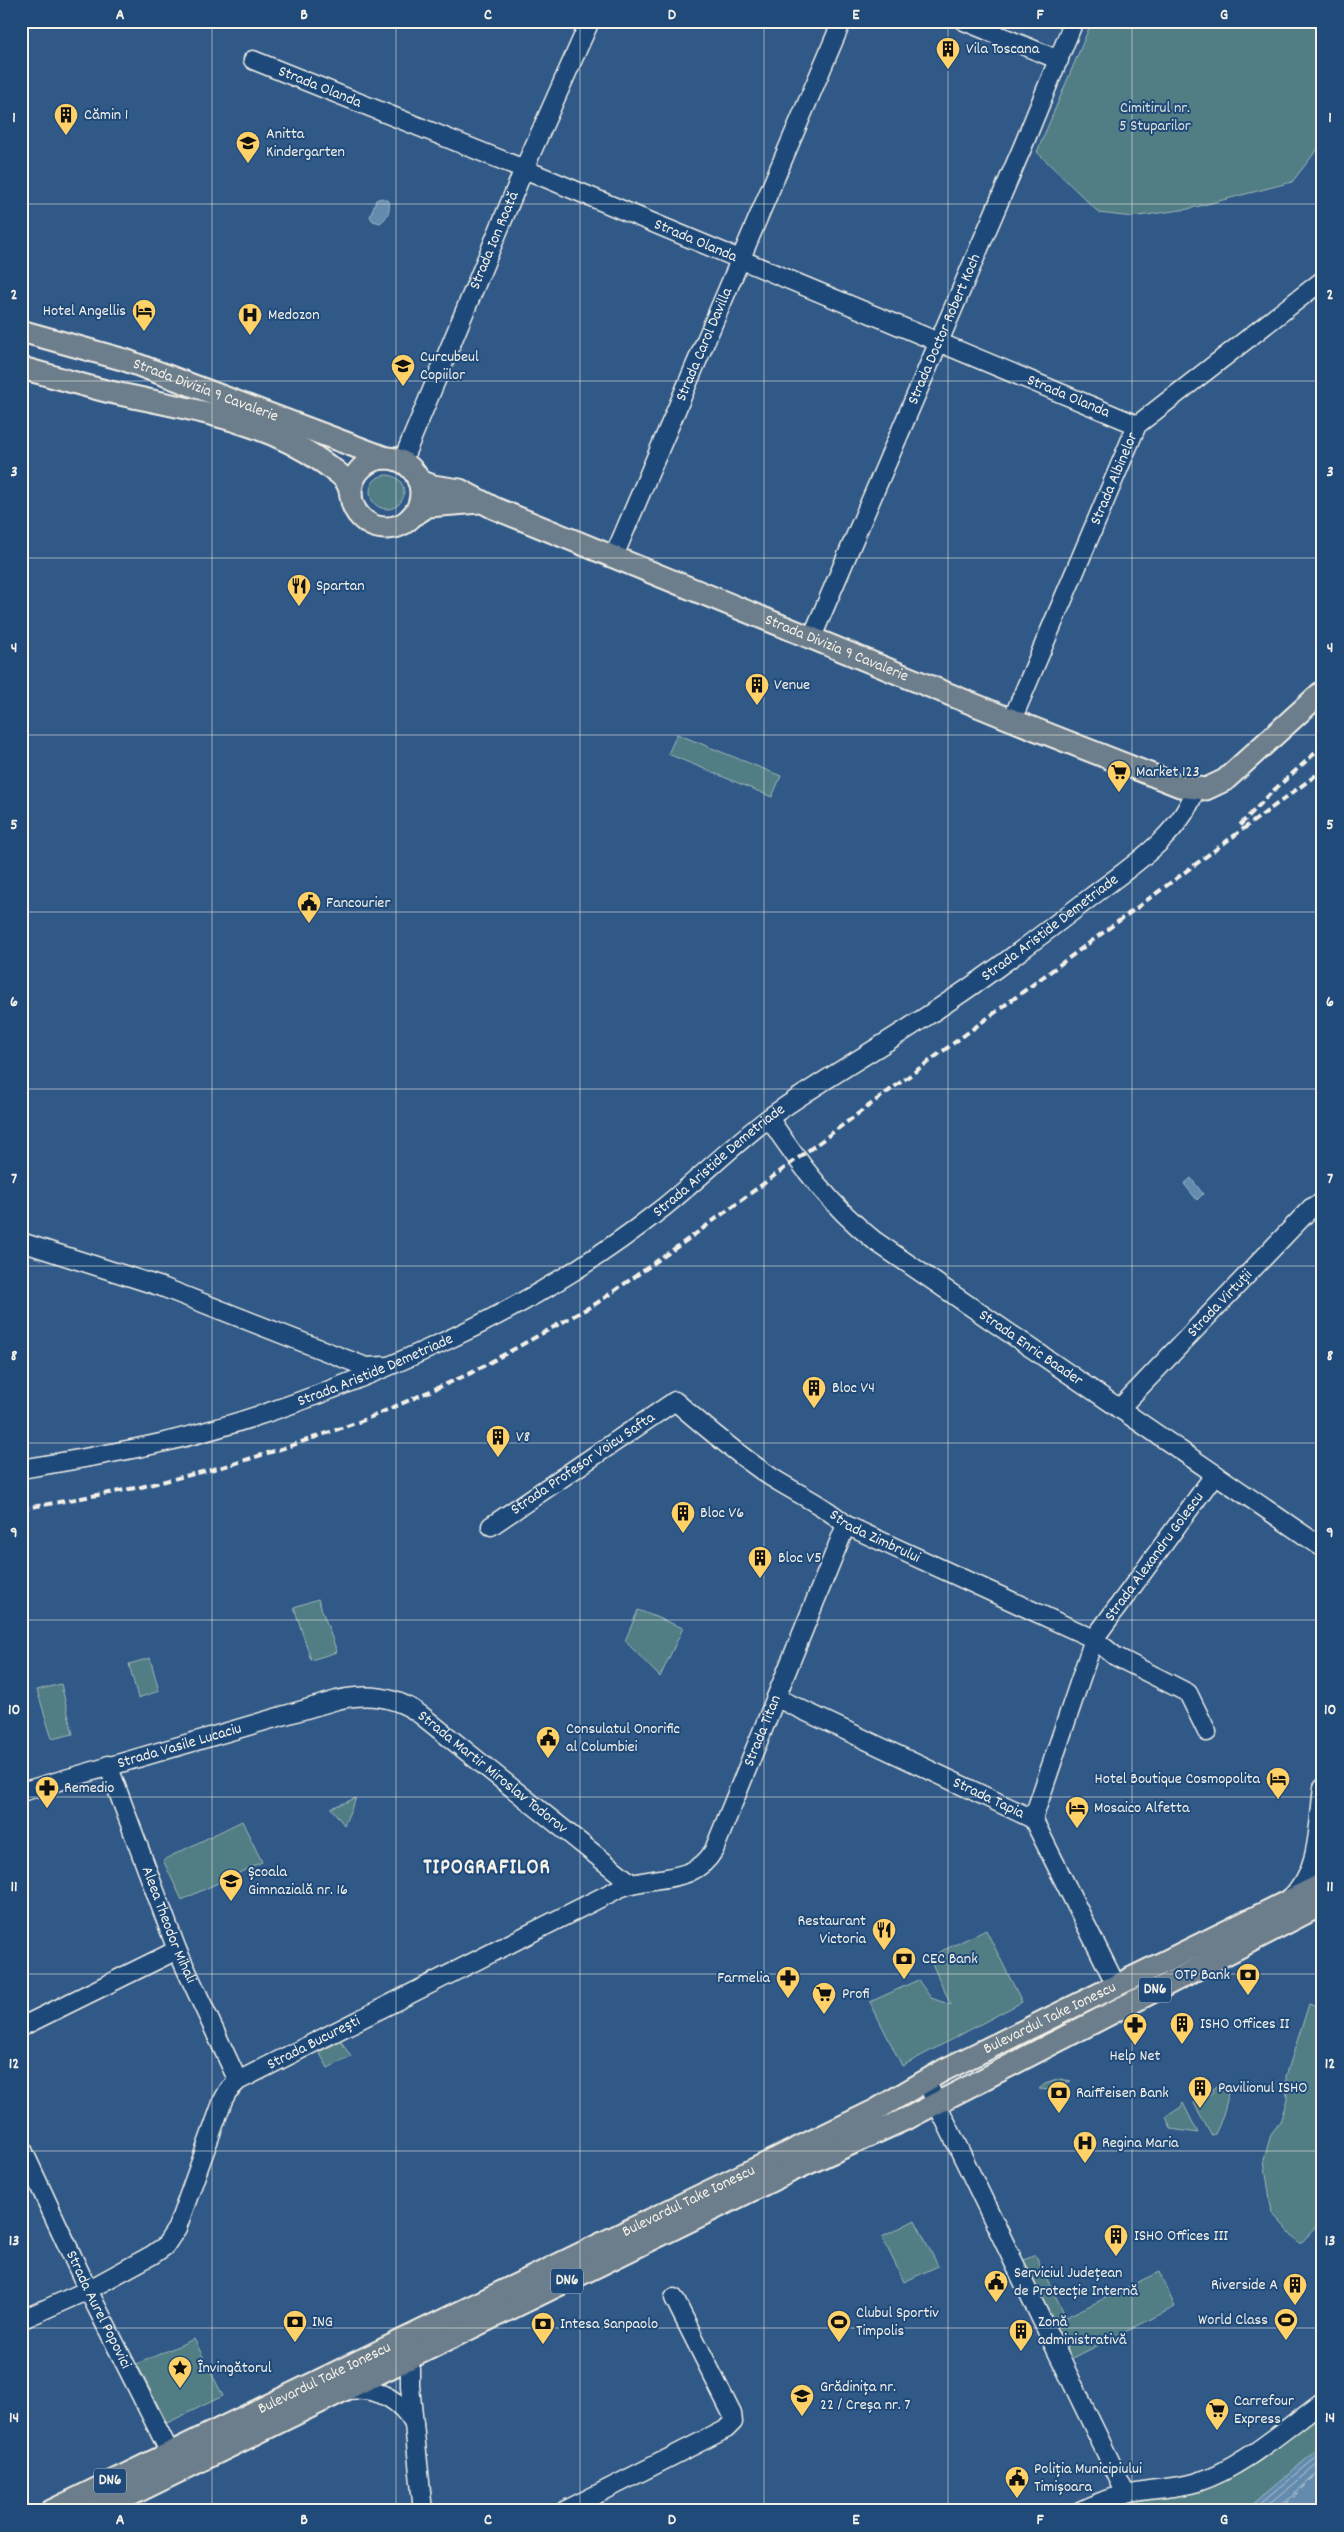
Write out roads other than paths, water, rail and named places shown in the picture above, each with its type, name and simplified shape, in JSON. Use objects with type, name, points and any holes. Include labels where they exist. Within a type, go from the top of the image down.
[{"type":"main road","name":"Strada Divizia 9 Cavalerie","points":[[21,331],[134,363],[394,460]]},
{"type":"main road","name":"Strada Divizia 9 Cavalerie","points":[[21,368],[226,418],[265,430],[303,448],[342,476],[349,484],[350,496]]},
{"type":"main road","points":[[373,460],[394,460],[412,469],[418,480],[421,491],[419,502],[411,517],[392,527],[375,526],[364,521],[357,513],[350,496],[352,483],[362,466],[373,460]]},
{"type":"main road","name":"Strada Divizia 9 Cavalerie","points":[[418,480],[433,486],[460,490],[480,502],[1012,720],[1160,779],[1195,789]]},
{"type":"main road","name":"Strada Divizia 9 Cavalerie","points":[[411,517],[428,506],[480,502]]},
{"type":"main road","points":[[1195,789],[1213,787],[1225,780],[1323,691]]},
{"type":"main road","name":"Bulevardul Take Ionescu","points":[[98,2511],[343,2390],[410,2348],[865,2115],[926,2081],[1116,1985],[1323,1884]]},
{"type":"main road","name":"Bulevardul Take Ionescu","points":[[51,2511],[170,2452],[410,2348],[791,2171],[850,2146],[1323,1904]]},
{"type":"street","name":"Strada Ion Roată","points":[[394,460],[590,21]]},
{"type":"street","name":"Strada Carol Davilla","points":[[614,556],[842,21]]},
{"type":"street","points":[[964,21],[1059,60]]},
{"type":"street","name":"Strada Doctor Robert Koch","points":[[812,637],[939,344],[1074,21]]},
{"type":"street","name":"Strada Olanda","points":[[252,60],[524,170],[1137,425]]},
{"type":"street","name":"Strada Albinelor","points":[[1012,720],[1137,425],[1323,280]]},
{"type":"street","name":"Strada Aristide Demetriade","points":[[21,1469],[139,1448],[216,1428],[280,1408],[390,1366],[486,1321],[574,1270],[653,1215],[769,1118],[983,978],[1137,860],[1176,825],[1186,813],[1195,789]]},
{"type":"street","name":"Strada Enric Baader","points":[[769,1118],[796,1160],[840,1209],[862,1230],[1323,1548]]},
{"type":"street","name":"Strada Virtuții","points":[[1119,1409],[1311,1208],[1323,1202]]},
{"type":"street","points":[[21,1242],[162,1287],[366,1367],[390,1366]]},
{"type":"street","name":"Strada Zimbrului","points":[[675,1401],[722,1441],[772,1477],[836,1516],[846,1525],[1094,1640]]},
{"type":"street","name":"Strada Profesor Voicu Safta","points":[[491,1526],[675,1401]]},
{"type":"street","name":"Strada Alexandru Golescu","points":[[1033,1820],[1094,1640],[1215,1474]]},
{"type":"street","name":"Strada Titan","points":[[632,1884],[684,1875],[698,1869],[708,1860],[714,1850],[846,1525]]},
{"type":"street","points":[[1094,1640],[1115,1656],[1188,1693],[1206,1732]]},
{"type":"street","name":"Strada Martir Miroslav Todorov","points":[[337,1700],[376,1696],[396,1701],[415,1710],[632,1884]]},
{"type":"street","name":"Strada Tapia","points":[[777,1698],[1033,1820],[1116,1985]]},
{"type":"street","name":"Strada Vasile Lucaciu","points":[[21,1792],[108,1765],[337,1700]]},
{"type":"street","name":"Aleea Theodor Mihali","points":[[108,1765],[177,1950],[238,2080]]},
{"type":"street","points":[[1284,1903],[1301,1888],[1309,1873],[1323,1788]]},
{"type":"street","name":"Strada București","points":[[21,2320],[88,2290],[157,2252],[172,2237],[223,2100],[238,2080],[632,1884]]},
{"type":"street","points":[[21,2027],[177,1950]]},
{"type":"street","points":[[926,2081],[1126,2494]]},
{"type":"street","name":"Strada Aurel Popovici","points":[[21,2146],[88,2290],[179,2471]]},
{"type":"street","points":[[564,2511],[726,2429],[733,2422],[732,2414],[674,2298]]},
{"type":"street","points":[[410,2348],[414,2425],[422,2511]]},
{"type":"street","points":[[343,2390],[375,2391],[390,2397],[404,2409],[414,2425]]},
{"type":"street","points":[[1080,2511],[1126,2494],[1189,2484],[1220,2473],[1323,2401]]},
{"type":"water","points":[[381,198],[389,201],[389,210],[380,223],[373,221],[370,217],[376,200]]},
{"type":"water","points":[[1191,1178],[1203,1194],[1197,1200],[1184,1184]]},
{"type":"water","points":[[1323,2445],[1323,2502],[1312,2511],[1245,2511]]},
{"type":"railway","points":[[1240,825],[1274,790],[1323,746]]},
{"type":"railway","points":[[21,1509],[141,1487],[230,1465],[364,1420],[469,1374],[597,1303],[694,1235],[1323,770]]},
{"type":"place","name":"Vila Toscana","points":[[948,70]]},
{"type":"place","name":"Cămin 1","points":[[66,136]]},
{"type":"place","name":"Anitta Kindergarten","points":[[248,164]]},
{"type":"place","name":"Hotel Angellis","points":[[144,332]]},
{"type":"place","name":"Medozon","points":[[250,336]]},
{"type":"place","name":"Curcubeul Copiilor","points":[[403,387]]},
{"type":"place","name":"Spartan","points":[[299,607]]},
{"type":"place","name":"Venue","points":[[757,706]]},
{"type":"place","name":"Market 123","points":[[1119,793]]},
{"type":"place","name":"Fancourier","points":[[309,924]]},
{"type":"place","name":"Bloc V4","points":[[814,1409]]},
{"type":"place","name":"V8","points":[[498,1458]]},
{"type":"place","name":"Bloc V6","points":[[683,1534]]},
{"type":"place","name":"Bloc V5","points":[[760,1579]]},
{"type":"place","name":"Consulatul Onorific al Columbiei","points":[[548,1759]]},
{"type":"place","name":"Hotel Boutique Cosmopolita","points":[[1278,1800]]},
{"type":"place","name":"Remedio","points":[[47,1809]]},
{"type":"place","name":"Mosaico Alfetta","points":[[1077,1829]]},
{"type":"place","name":"Școala Gimnazială nr. 16","points":[[231,1902]]},
{"type":"place","name":"Restaurant Victoria","points":[[884,1951]]},
{"type":"place","name":"CEC Bank","points":[[904,1980]]},
{"type":"place","name":"OTP Bank","points":[[1248,1996]]},
{"type":"place","name":"Farmelia","points":[[788,1999]]},
{"type":"place","name":"Profi","points":[[824,2015]]},
{"type":"place","name":"ISHO Offices II","points":[[1182,2045]]},
{"type":"place","name":"Help Net","points":[[1135,2046]]},
{"type":"place","name":"Pavilionul ISHO","points":[[1200,2109]]},
{"type":"place","name":"Raiffeisen Bank","points":[[1059,2114]]},
{"type":"place","name":"Regina Maria","points":[[1085,2164]]},
{"type":"place","name":"ISHO Offices III","points":[[1116,2257]]},
{"type":"place","name":"Serviciul Județean de Protecție Internă","points":[[996,2303]]},
{"type":"place","name":"Riverside A","points":[[1295,2306]]},
{"type":"place","name":"World Class","points":[[1286,2341]]},
{"type":"place","name":"ING","points":[[295,2343]]},
{"type":"place","name":"Clubul Sportiv Timpolis","points":[[839,2343]]},
{"type":"place","name":"Intesa Sanpaolo","points":[[543,2345]]},
{"type":"place","name":"Zonă administrativă","points":[[1021,2352]]},
{"type":"place","name":"Învingătorul","points":[[180,2389]]},
{"type":"place","name":"Grădinița nr. 22 / Creșa nr. 7","points":[[802,2417]]},
{"type":"place","name":"Carrefour Express","points":[[1217,2431]]},
{"type":"place","name":"Poliția Municipiului Timișoara","points":[[1017,2499]]},
{"type":"district","name":"TIPOGRAFILOR","points":[[487,1869]]},
{"type":"park label","name":"Cimitirul nr. 5 Stuparilor","points":[[1155,117]]}]
